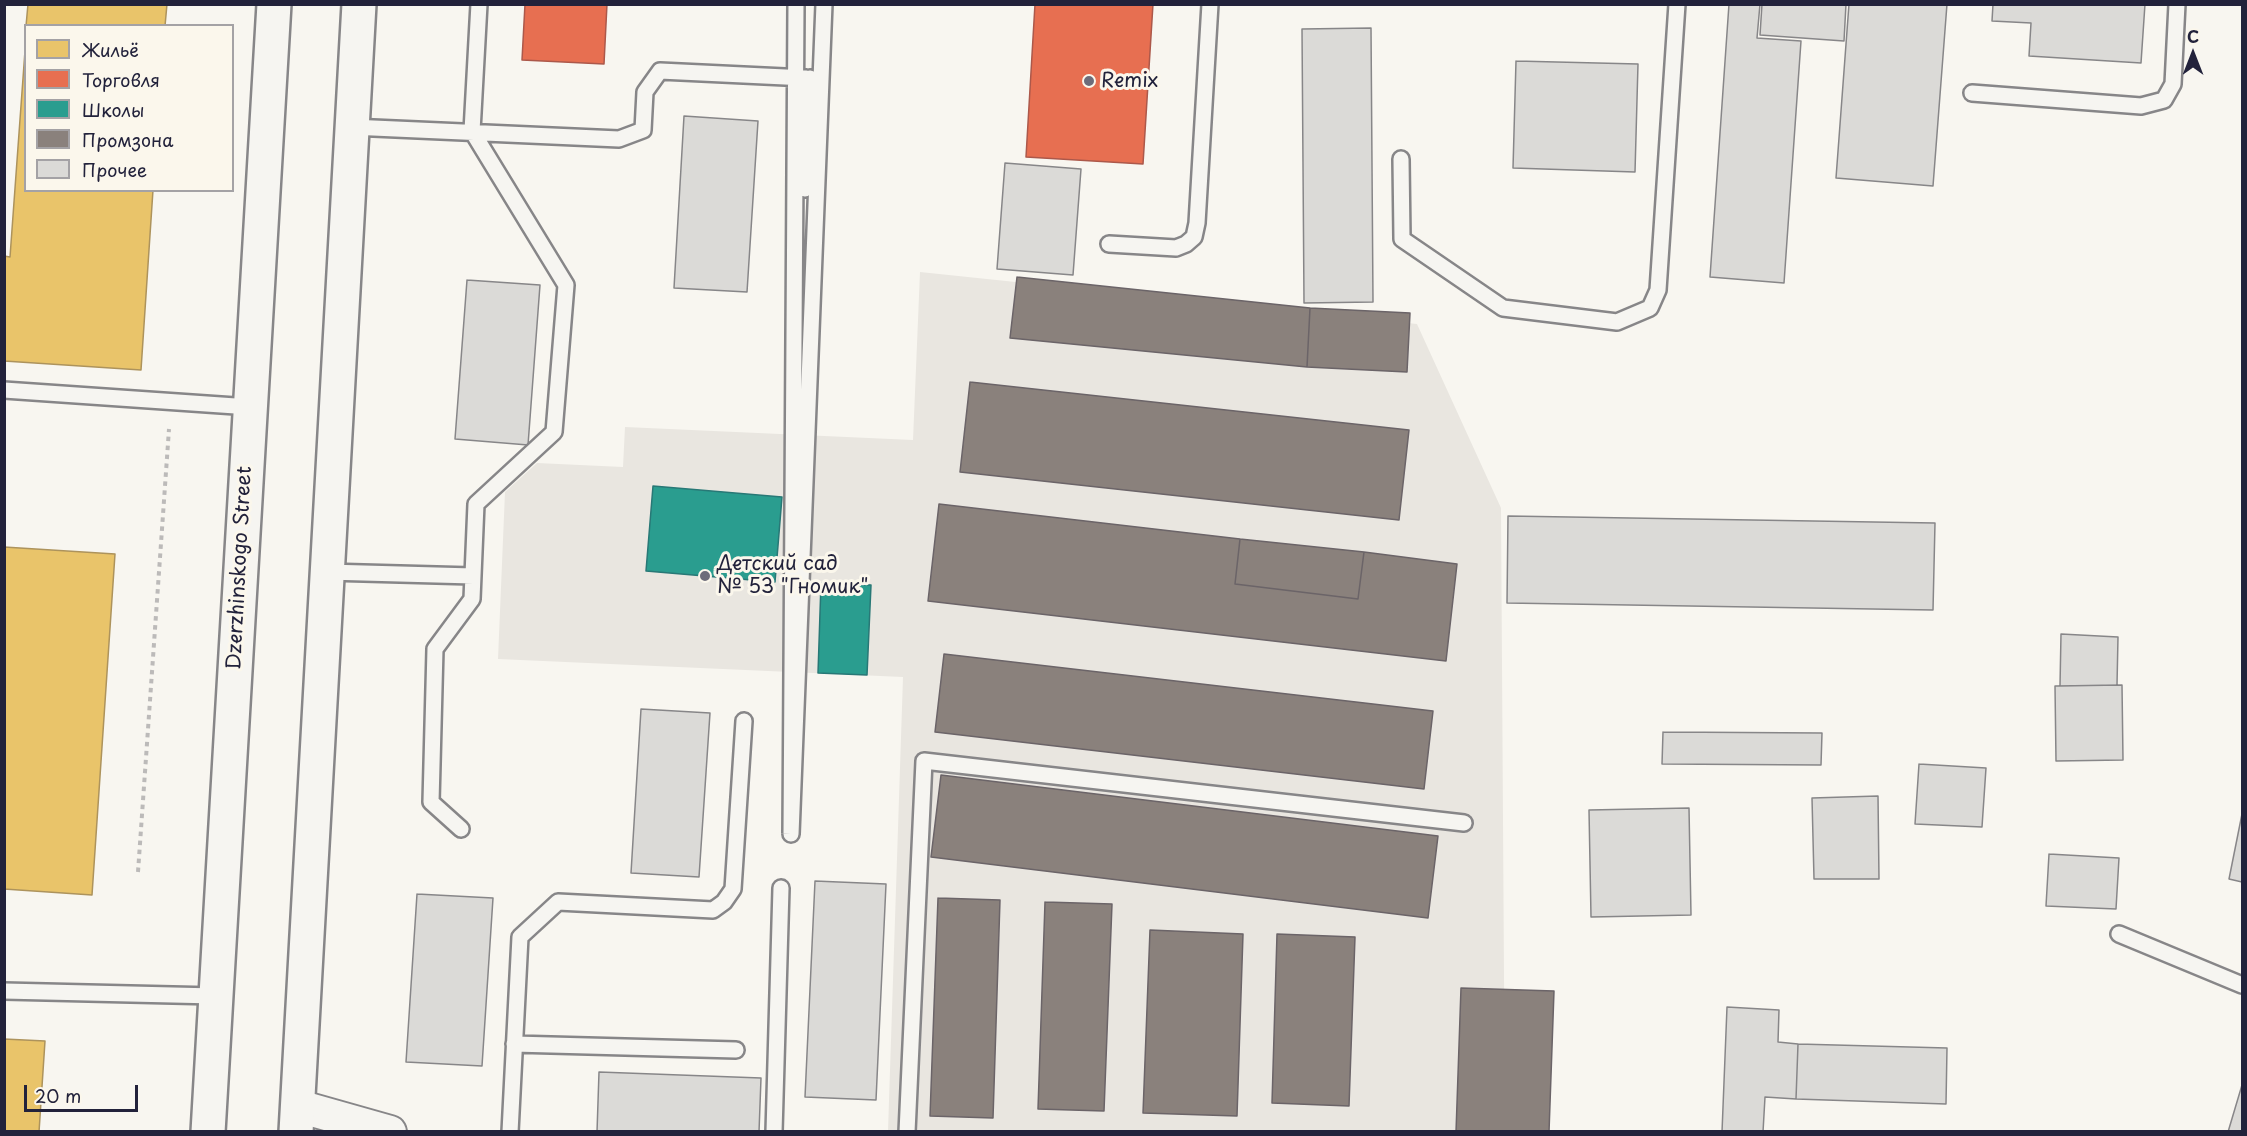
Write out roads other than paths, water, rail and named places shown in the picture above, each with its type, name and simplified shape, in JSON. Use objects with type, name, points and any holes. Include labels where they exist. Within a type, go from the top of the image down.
[{"type":"main road","name":"Dzerzhinskogo Street","points":[[208,1131],[274,4]]},
{"type":"main road","points":[[297,1119],[359,4]]},
{"type":"street","points":[[297,1119],[390,1131]]},
{"type":"lane","points":[[461,829],[431,802],[435,649],[472,599],[476,504],[554,432],[566,285],[472,131],[479,4]]},
{"type":"lane","points":[[791,834],[796,4]]},
{"type":"lane","points":[[791,834],[824,4]]},
{"type":"lane","points":[[1109,244],[1176,248],[1186,244],[1194,237],[1197,223],[1210,4]]},
{"type":"lane","points":[[1401,159],[1402,239],[1503,308],[1617,322],[1650,308],[1658,290],[1677,4]]},
{"type":"lane","points":[[1972,93],[2141,106],[2164,100],[2173,84],[2177,4]]},
{"type":"lane","points":[[351,127],[619,139],[643,130],[645,92],[660,71],[810,78]]},
{"type":"lane","points":[[791,834],[810,78]]},
{"type":"lane","points":[[801,265],[810,78]]},
{"type":"lane","points":[[4,390],[250,407]]},
{"type":"lane","points":[[327,572],[473,576]]},
{"type":"lane","points":[[510,1131],[520,937],[558,902],[713,910],[724,902],[733,889],[744,721]]},
{"type":"lane","points":[[907,1131],[924,761],[1464,823]]},
{"type":"lane","points":[[774,1131],[782,888]]},
{"type":"lane","points":[[2119,934],[2242,984]]},
{"type":"lane","points":[[4,991],[215,996]]},
{"type":"lane","points":[[514,1044],[736,1050]]},
{"type":"place","name":"Remix","points":[[1089,81]]},
{"type":"place","name":"Детский сад № 53 \"Гномик\"","points":[[705,576]]}]
